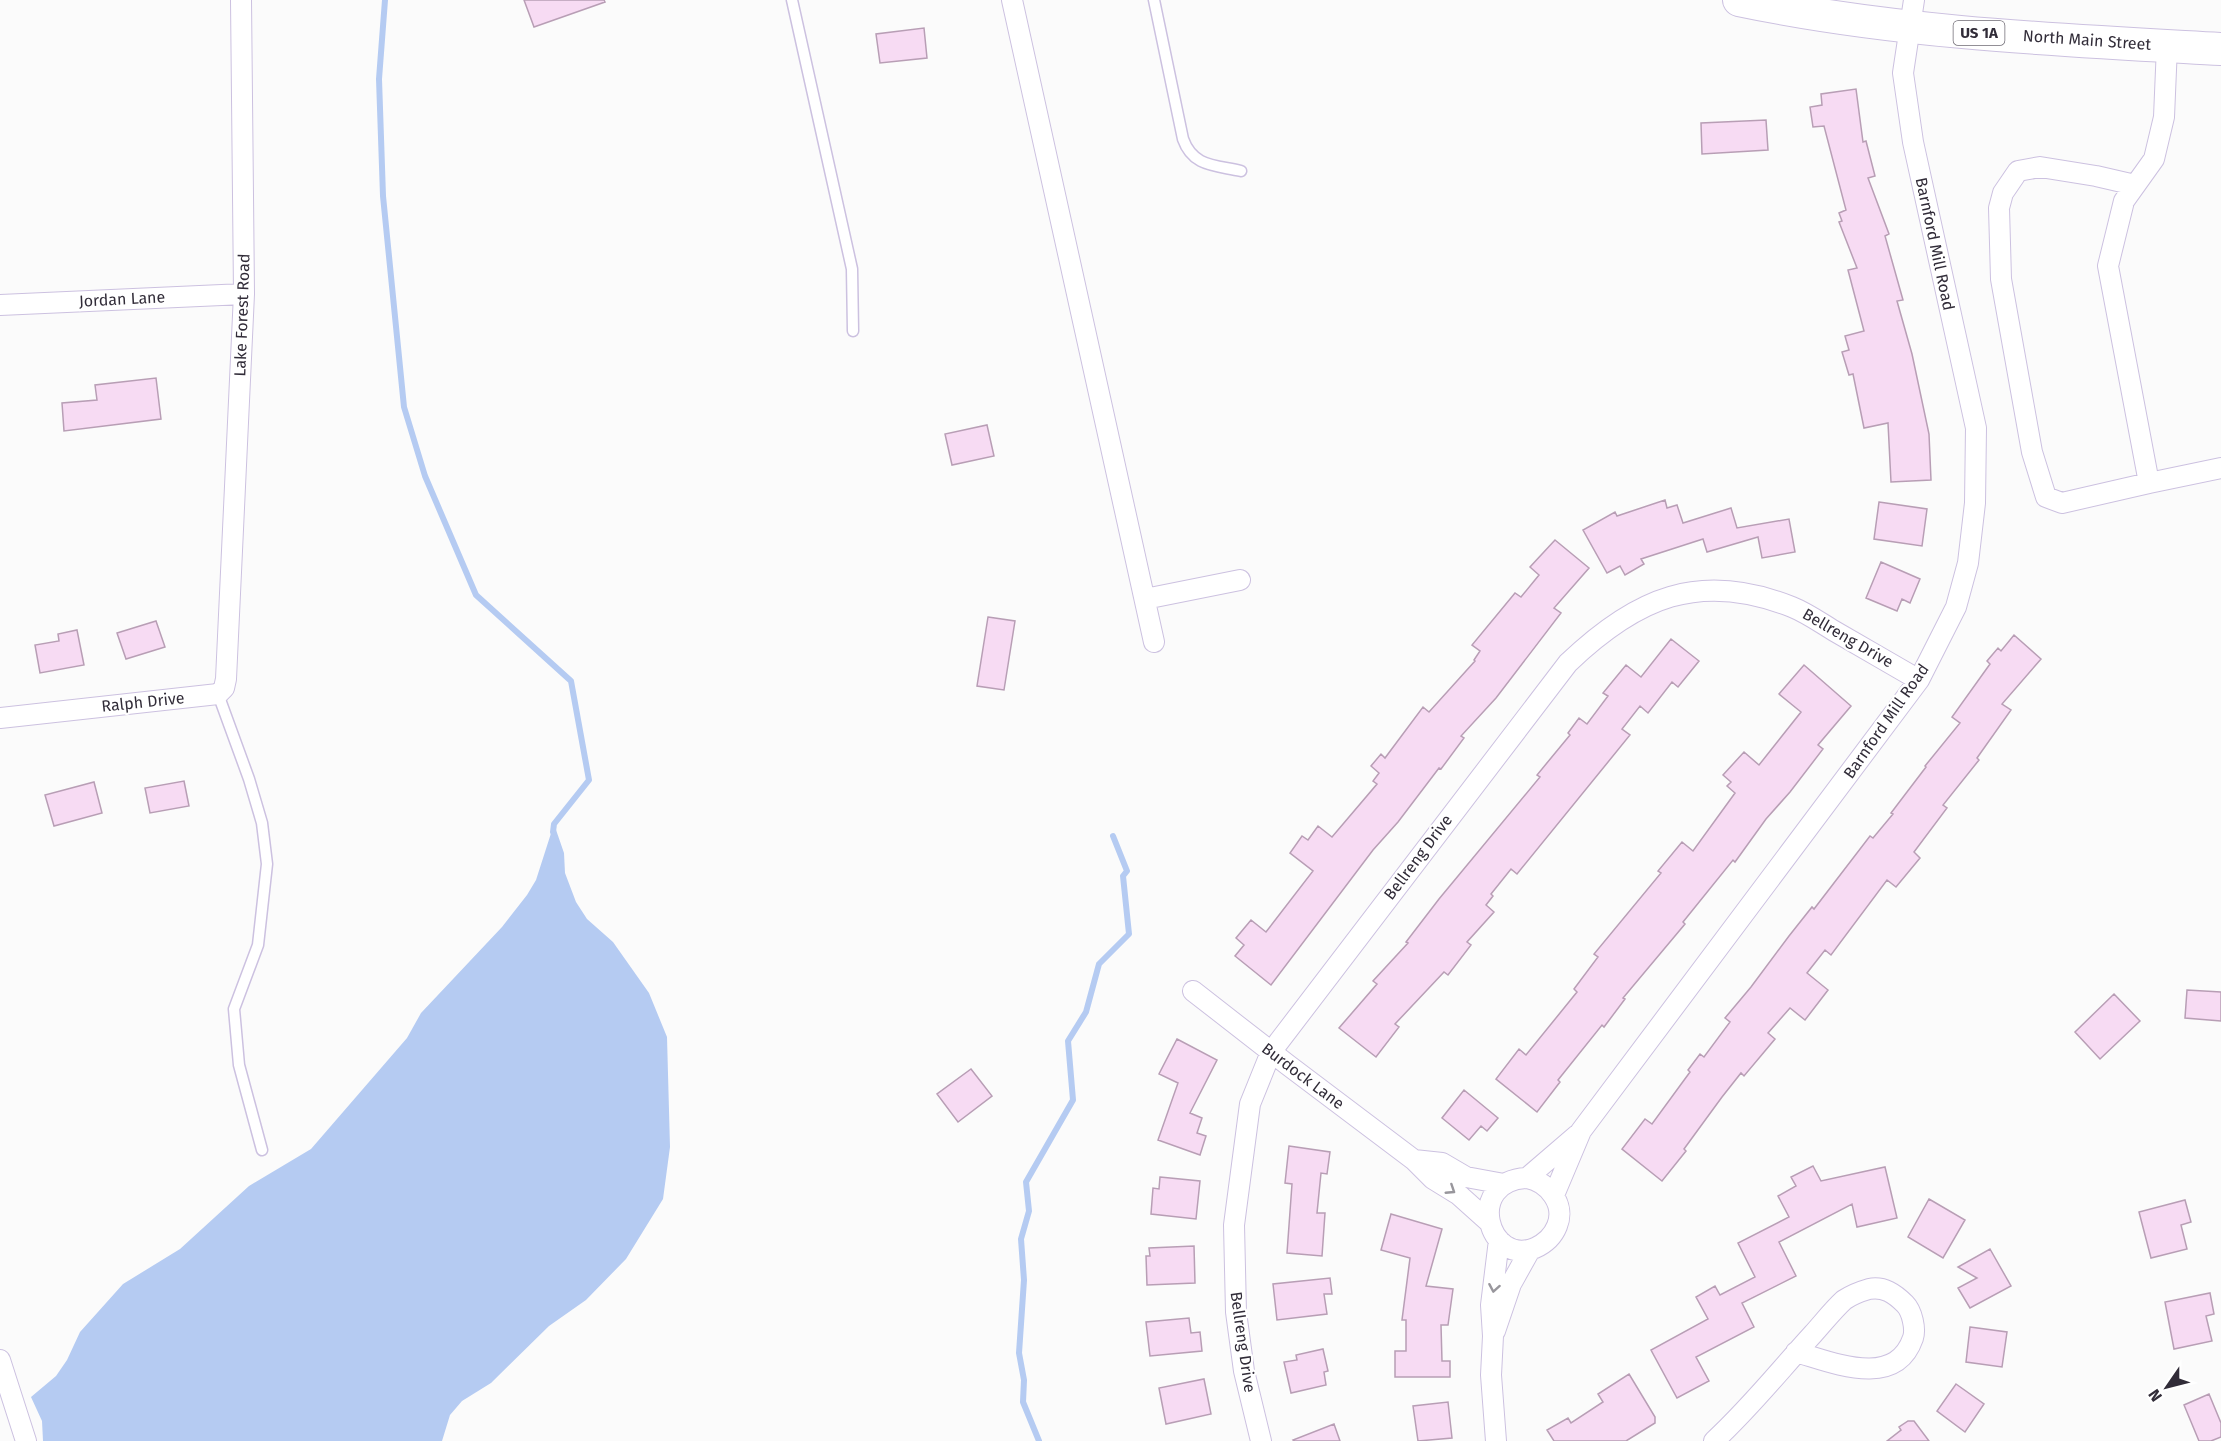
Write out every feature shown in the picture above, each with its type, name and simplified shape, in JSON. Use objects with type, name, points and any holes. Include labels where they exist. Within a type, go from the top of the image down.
[{"type":"main road","name":"North Main Street","points":[[1738,0],[1797,12],[1912,13],[1943,30],[2221,49]]},
{"type":"street","name":"Lake Forest Road","points":[[218,694],[224,688],[226,679],[244,294],[242,0]]},
{"type":"street","points":[[1012,0],[1154,642]]},
{"type":"street","name":"Barnford Mill Road","points":[[1504,1184],[1527,1178],[1581,1131],[1919,680],[1956,607],[1968,563],[1975,503],[1976,428],[1913,142],[1904,73],[1912,13]]},
{"type":"street","points":[[2150,483],[2108,266],[2124,201],[2154,159],[2164,117],[2167,46]]},
{"type":"street","points":[[2135,185],[2040,167],[2018,171],[2003,194],[1999,208],[2001,279],[2032,452],[2046,497],[2062,503],[2221,468]]},
{"type":"street","name":"Jordan Lane","points":[[0,305],[244,294]]},
{"type":"street","points":[[1145,599],[1240,580]]},
{"type":"street","name":"Bellreng Drive","points":[[1261,1441],[1244,1371],[1236,1312],[1234,1225],[1250,1104],[1271,1052],[1568,663],[1595,638],[1623,617],[1658,600],[1697,591],[1728,589],[1762,596],[1794,607],[1919,680]]},
{"type":"street","name":"Ralph Drive","points":[[0,718],[218,694]]},
{"type":"street","name":"Burdock Lane","points":[[1193,991],[1414,1160],[1433,1179],[1459,1196],[1488,1221]]},
{"type":"street","name":"Barnford Mill Road","points":[[1554,1195],[1581,1131]]},
{"type":"street","name":"Burdock Lane","points":[[1414,1160],[1442,1163],[1466,1177],[1504,1184]]},
{"type":"street","points":[[1504,1184],[1494,1194],[1488,1207],[1488,1221],[1499,1240],[1520,1251],[1530,1250],[1543,1244],[1553,1234],[1559,1221],[1559,1208],[1554,1195],[1537,1180],[1527,1178]]},
{"type":"street","points":[[1496,1441],[1491,1375],[1493,1336],[1491,1305],[1499,1240]]},
{"type":"street","points":[[1493,1336],[1511,1284],[1530,1250]]},
{"type":"street","points":[[1714,1441],[1737,1420],[1796,1352],[1846,1299],[1871,1289],[1890,1291],[1907,1306],[1912,1320],[1913,1337],[1904,1354],[1891,1365],[1877,1369],[1859,1369],[1796,1352]]},
{"type":"street","points":[[0,1360],[25,1438]]},
{"type":"lane","points":[[792,0],[852,269],[853,331]]},
{"type":"lane","points":[[1154,0],[1187,152],[1202,162],[1241,171]]},
{"type":"lane","points":[[218,694],[249,779],[262,824],[267,864],[258,945],[234,1009],[239,1065],[262,1150]]},
{"type":"water","points":[[554,824],[564,853],[565,873],[576,902],[587,919],[613,942],[649,993],[667,1037],[670,1147],[663,1199],[626,1259],[586,1300],[549,1326],[491,1383],[462,1401],[450,1415],[442,1441],[43,1441],[42,1421],[31,1397],[56,1376],[67,1360],[80,1332],[123,1284],[180,1249],[249,1186],[311,1149],[407,1038],[421,1013],[502,927],[527,895],[536,880]]},
{"type":"building","points":[[524,0],[604,0],[605,2],[534,27]]},
{"type":"building","points":[[924,28],[927,58],[880,63],[876,34]]},
{"type":"building","points":[[1856,89],[1863,142],[1866,141],[1875,176],[1868,178],[1889,234],[1885,236],[1903,300],[1897,301],[1912,354],[1929,434],[1931,480],[1891,482],[1888,423],[1864,428],[1853,374],[1849,375],[1842,352],[1849,350],[1845,336],[1864,331],[1848,270],[1857,268],[1839,222],[1842,221],[1839,213],[1846,210],[1824,126],[1813,127],[1810,107],[1822,105],[1821,94]]},
{"type":"building","points":[[1766,120],[1768,150],[1702,154],[1701,123]]},
{"type":"building","points":[[156,378],[161,419],[64,431],[62,403],[97,400],[95,385]]},
{"type":"building","points":[[987,425],[994,456],[952,465],[945,434]]},
{"type":"building","points":[[1665,500],[1667,508],[1677,505],[1683,523],[1731,508],[1737,528],[1789,519],[1795,552],[1762,558],[1758,537],[1707,552],[1703,539],[1641,559],[1644,564],[1625,575],[1620,566],[1607,573],[1583,530],[1615,512],[1617,516]]},
{"type":"building","points":[[1879,502],[1927,509],[1922,546],[1874,539]]},
{"type":"building","points":[[1555,540],[1589,568],[1554,608],[1561,613],[1496,698],[1461,736],[1464,738],[1441,769],[1439,768],[1398,822],[1373,850],[1271,985],[1235,956],[1244,945],[1236,938],[1251,920],[1266,932],[1313,871],[1290,853],[1302,836],[1308,840],[1318,826],[1332,837],[1377,784],[1373,781],[1379,773],[1371,766],[1381,754],[1385,758],[1423,707],[1429,712],[1475,661],[1480,651],[1472,645],[1515,593],[1521,597],[1539,575],[1530,567]]},
{"type":"building","points":[[1881,562],[1920,579],[1910,603],[1902,599],[1897,611],[1866,598]]},
{"type":"building","points":[[988,617],[1015,621],[1004,690],[977,686]]},
{"type":"building","points":[[156,621],[165,647],[126,659],[117,633]]},
{"type":"building","points":[[77,630],[84,665],[40,673],[35,645],[59,641],[58,634]]},
{"type":"building","points":[[2014,635],[2041,659],[2002,704],[2011,710],[1977,758],[1979,760],[1943,805],[1947,808],[1914,852],[1920,858],[1896,887],[1887,880],[1831,955],[1825,950],[1807,973],[1828,990],[1805,1020],[1790,1008],[1768,1033],[1775,1039],[1744,1076],[1741,1073],[1662,1181],[1622,1149],[1645,1119],[1652,1124],[1690,1072],[1688,1070],[1700,1054],[1704,1057],[1730,1022],[1725,1018],[1870,836],[1873,838],[1893,814],[1891,813],[1925,766],[1960,723],[1952,717],[1990,664],[1987,661],[1998,648],[2001,651]]},
{"type":"building","points":[[1671,639],[1699,661],[1678,687],[1672,682],[1648,713],[1640,706],[1622,729],[1630,735],[1517,874],[1511,869],[1491,894],[1493,896],[1486,905],[1494,912],[1467,942],[1471,945],[1448,975],[1444,972],[1395,1024],[1399,1027],[1376,1057],[1339,1028],[1377,984],[1373,981],[1408,943],[1406,942],[1439,899],[1540,777],[1537,775],[1570,735],[1568,733],[1579,718],[1587,724],[1608,696],[1603,693],[1626,665],[1641,677]]},
{"type":"building","points":[[1804,665],[1851,706],[1818,745],[1823,749],[1790,792],[1766,819],[1735,862],[1733,860],[1683,922],[1685,924],[1623,998],[1625,999],[1604,1027],[1602,1025],[1558,1080],[1560,1082],[1537,1112],[1496,1079],[1519,1049],[1526,1055],[1577,992],[1574,989],[1598,957],[1594,954],[1661,873],[1658,871],[1682,842],[1693,851],[1735,793],[1727,786],[1731,782],[1723,775],[1744,752],[1759,765],[1801,712],[1779,694]]},
{"type":"building","points":[[184,781],[189,806],[150,813],[145,788]]},
{"type":"building","points":[[94,782],[102,813],[54,826],[45,795]]},
{"type":"building","points":[[2187,990],[2221,992],[2221,1021],[2185,1018]]},
{"type":"building","points":[[2114,994],[2140,1021],[2100,1059],[2075,1032]]},
{"type":"building","points":[[1177,1039],[1217,1060],[1190,1113],[1202,1118],[1197,1133],[1206,1136],[1200,1155],[1158,1140],[1178,1083],[1159,1074]]},
{"type":"building","points":[[971,1069],[992,1096],[958,1122],[937,1094]]},
{"type":"building","points":[[1464,1090],[1498,1118],[1487,1131],[1481,1126],[1469,1140],[1442,1118]]},
{"type":"building","points":[[1289,1146],[1330,1152],[1327,1174],[1321,1173],[1317,1213],[1325,1213],[1322,1256],[1287,1253],[1292,1184],[1285,1183]]},
{"type":"building","points":[[1813,1166],[1821,1181],[1885,1167],[1897,1218],[1857,1227],[1852,1204],[1779,1242],[1796,1276],[1742,1303],[1754,1327],[1696,1357],[1709,1381],[1677,1398],[1651,1350],[1708,1319],[1696,1297],[1715,1286],[1720,1295],[1755,1277],[1738,1243],[1789,1217],[1778,1196],[1796,1186],[1791,1177]]},
{"type":"building","points":[[1160,1177],[1200,1181],[1196,1219],[1151,1214],[1153,1188],[1159,1189]]},
{"type":"building","points":[[1929,1199],[1965,1220],[1943,1258],[1908,1237]]},
{"type":"building","points":[[2185,1200],[2191,1222],[2181,1225],[2187,1249],[2151,1258],[2139,1212]]},
{"type":"building","points":[[1391,1214],[1442,1229],[1426,1286],[1453,1289],[1448,1325],[1441,1325],[1442,1361],[1450,1361],[1450,1377],[1395,1377],[1395,1351],[1406,1351],[1406,1320],[1402,1320],[1410,1258],[1381,1250]]},
{"type":"building","points":[[1194,1246],[1195,1283],[1147,1285],[1146,1256],[1150,1256],[1149,1248]]},
{"type":"building","points":[[1990,1249],[2011,1286],[1970,1308],[1958,1288],[1977,1278],[1958,1267]]},
{"type":"building","points":[[1330,1278],[1332,1294],[1324,1294],[1327,1314],[1277,1320],[1273,1284]]},
{"type":"building","points":[[2210,1293],[2214,1314],[2206,1316],[2212,1341],[2174,1349],[2165,1302]]},
{"type":"building","points":[[1189,1318],[1191,1333],[1200,1332],[1202,1351],[1150,1356],[1146,1322]]},
{"type":"building","points":[[1970,1327],[2007,1332],[2002,1367],[1966,1362]]},
{"type":"building","points":[[1323,1349],[1328,1371],[1324,1372],[1326,1385],[1291,1393],[1284,1362],[1297,1360],[1296,1355]]},
{"type":"building","points":[[1629,1374],[1655,1417],[1655,1423],[1626,1441],[1554,1441],[1547,1430],[1568,1418],[1571,1423],[1603,1402],[1598,1394]]},
{"type":"building","points":[[1204,1379],[1211,1414],[1166,1424],[1159,1388]]},
{"type":"building","points":[[1956,1384],[1984,1404],[1965,1432],[1937,1411]]},
{"type":"building","points":[[2209,1394],[2221,1423],[2221,1437],[2211,1441],[2199,1441],[2184,1405]]},
{"type":"building","points":[[1448,1402],[1452,1438],[1418,1441],[1413,1406]]},
{"type":"building","points":[[1908,1421],[1914,1421],[1929,1441],[1887,1441],[1901,1430],[1899,1427]]},
{"type":"building","points":[[1334,1424],[1340,1441],[1293,1440]]},
{"type":"waterway","points":[[385,0],[379,79],[383,196],[404,407],[425,476],[476,595],[571,681],[589,780],[554,824],[553,832]]},
{"type":"waterway","points":[[1039,1441],[1023,1402],[1024,1380],[1019,1353],[1024,1280],[1021,1239],[1029,1211],[1026,1182],[1073,1100],[1068,1041],[1086,1012],[1099,964],[1129,934],[1123,876],[1127,871],[1113,836]]}]
